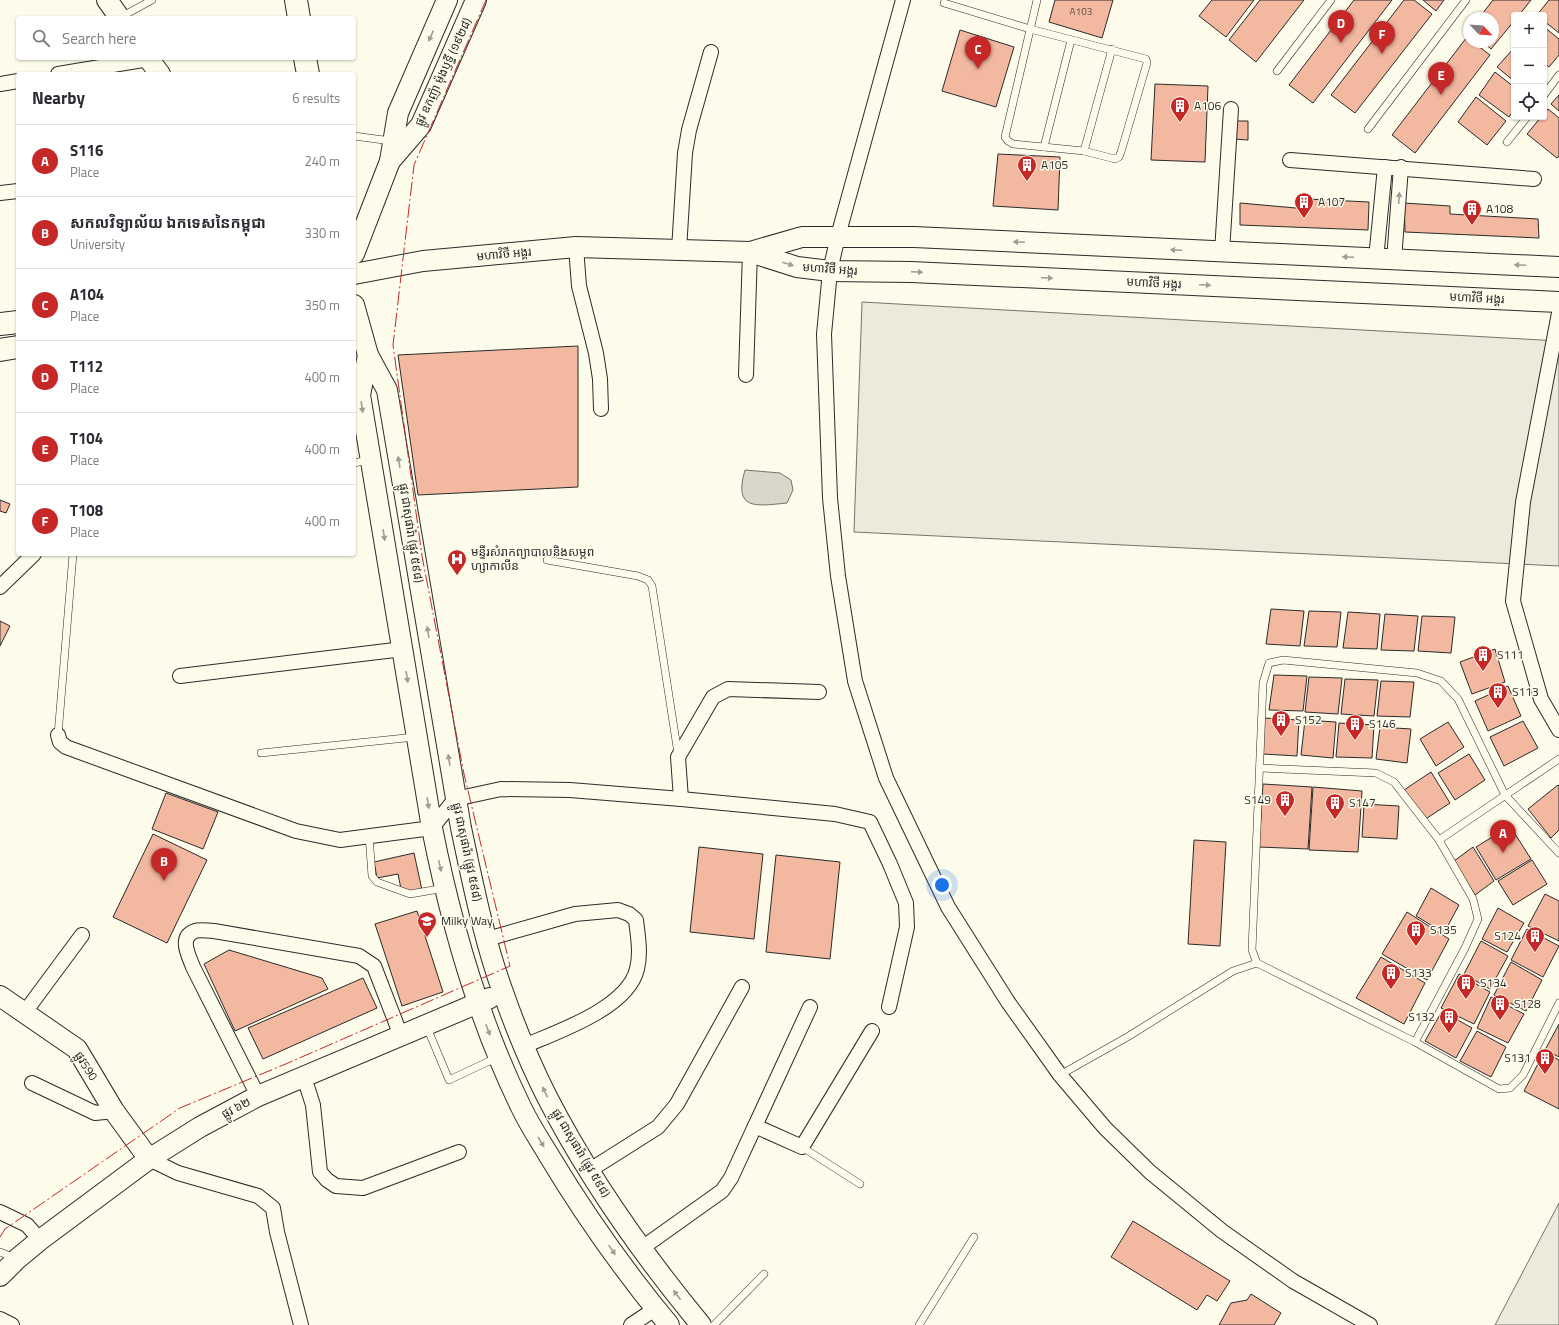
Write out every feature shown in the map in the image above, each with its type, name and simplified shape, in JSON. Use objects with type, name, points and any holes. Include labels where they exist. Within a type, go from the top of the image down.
[{"type":"main road","points":[[107,0],[119,16]]},
{"type":"main road","points":[[296,0],[299,16]]},
{"type":"main road","name":"ផ្លូវ ឧកញ៉ា ម៉ុងឫទ្ធី (១៩២៨)","points":[[356,249],[390,161],[398,113],[447,0]]},
{"type":"main road","name":"ផ្លូវ ឧកញ៉ា ម៉ុងឫទ្ធី (១៩២៨)","points":[[390,161],[421,125],[476,0]]},
{"type":"main road","points":[[305,60],[308,72]]},
{"type":"main road","name":"មហាវិថី អង្គរ","points":[[750,252],[802,238],[838,236],[914,237],[1559,267]]},
{"type":"main road","name":"មហាវិថី អង្គរ","points":[[356,274],[423,261],[576,247],[750,252],[797,267],[830,271],[911,272],[1559,302]]},
{"type":"main road","name":"ផ្លូវ ជាសុផារ៉ា (ផ្លូវ ៥៩៨)","points":[[356,312],[368,354],[387,390],[455,799],[473,886],[503,994],[546,1095],[590,1170],[642,1248],[701,1325]]},
{"type":"main road","points":[[0,324],[16,322]]},
{"type":"main road","points":[[0,350],[16,347]]},
{"type":"main road","name":"ផ្លូវ ជាសុផារ៉ា (ផ្លូវ ៥៩៨)","points":[[368,354],[358,381],[363,461],[403,649],[432,828],[445,888],[477,1003],[498,1057],[521,1108],[567,1185],[619,1261],[669,1325]]},
{"type":"main road","name":"ផ្លូវ ៦២","points":[[0,1276],[8,1255],[40,1240],[149,1159],[200,1127],[258,1096],[477,1003],[503,994]]},
{"type":"main road","name":"ផ្លូវ590","points":[[0,996],[77,1049],[114,1112],[149,1159]]},
{"type":"street","points":[[903,0],[838,236],[830,271],[824,334],[830,498],[838,576],[854,680],[886,778],[948,907],[1008,1002],[1060,1075],[1106,1128],[1145,1167],[1216,1226],[1293,1281],[1370,1325]]},
{"type":"street","points":[[679,250],[685,153],[689,130],[711,52]]},
{"type":"street","points":[[77,72],[152,64]]},
{"type":"street","points":[[0,84],[16,81]]},
{"type":"street","points":[[1222,252],[1231,109]]},
{"type":"street","points":[[1290,160],[1401,167],[1534,179]]},
{"type":"street","points":[[1385,167],[1385,259]]},
{"type":"street","points":[[1385,259],[1401,167]]},
{"type":"street","points":[[0,193],[16,191]]},
{"type":"street","points":[[576,247],[579,286],[596,353],[599,373],[601,409]]},
{"type":"street","points":[[746,375],[750,252]]},
{"type":"street","points":[[1559,313],[1523,502],[1513,601],[1540,698],[1559,730]]},
{"type":"street","points":[[0,587],[32,556]]},
{"type":"street","points":[[180,676],[403,649]]},
{"type":"street","points":[[681,799],[678,757],[713,697],[728,689],[819,692]]},
{"type":"street","points":[[58,735],[60,742],[66,747],[296,831],[340,840],[369,835],[432,828],[455,799],[501,789],[570,790],[681,799],[835,814],[870,822],[890,864],[906,903],[907,927],[889,1007]]},
{"type":"street","points":[[487,939],[575,914],[618,910],[629,914],[636,920],[639,948],[637,970],[630,985],[620,998],[594,1014],[524,1046]]},
{"type":"street","points":[[258,1096],[193,967],[185,946],[185,940],[188,935],[195,930],[214,931],[359,956],[374,966],[401,1036]]},
{"type":"street","points":[[25,1012],[82,935]]},
{"type":"street","points":[[590,1170],[658,1127],[676,1104],[742,987]]},
{"type":"street","points":[[642,1248],[722,1191],[731,1178],[810,1007]]},
{"type":"street","points":[[755,1126],[802,1147],[872,1031]]},
{"type":"street","points":[[304,1077],[313,1105],[320,1172],[327,1180],[336,1186],[363,1188],[459,1152]]},
{"type":"street","points":[[32,1083],[96,1113],[114,1112]]},
{"type":"street","points":[[149,1159],[178,1173],[258,1196],[273,1208],[277,1232],[301,1325]]},
{"type":"street","points":[[0,1212],[27,1225],[40,1240]]},
{"type":"street","points":[[631,1325],[655,1309]]},
{"type":"street","points":[[0,1319],[12,1325]]},
{"type":"lane","points":[[124,16],[152,0]]},
{"type":"lane","points":[[944,3],[1030,29],[1146,58],[1147,63],[1119,157],[1115,159],[1084,152],[1013,144],[1005,137],[1030,29],[1037,0]]},
{"type":"lane","points":[[1277,72],[1331,0]]},
{"type":"lane","points":[[1368,129],[1466,0]]},
{"type":"lane","points":[[1044,147],[1071,40]]},
{"type":"lane","points":[[1084,152],[1112,49]]},
{"type":"lane","points":[[1547,91],[1559,76]]},
{"type":"lane","points":[[1507,142],[1525,120]]},
{"type":"lane","points":[[356,136],[393,141]]},
{"type":"lane","points":[[58,735],[73,556]]},
{"type":"lane","points":[[547,560],[638,576],[648,580],[652,586],[678,757]]},
{"type":"lane","points":[[1559,853],[1504,795],[1458,699],[1441,681],[1417,673],[1283,660],[1269,663],[1263,683],[1252,950],[1257,963],[1415,1042],[1500,1089],[1510,1088],[1522,1075],[1559,1003]]},
{"type":"lane","points":[[262,753],[417,737]]},
{"type":"lane","points":[[1439,840],[1559,759]]},
{"type":"lane","points":[[1260,768],[1376,773],[1394,782],[1439,840],[1473,899],[1478,919],[1465,948],[1415,1042]]},
{"type":"lane","points":[[369,835],[372,876],[378,882],[410,894],[445,888]]},
{"type":"lane","points":[[1060,1075],[1129,1036],[1233,971],[1257,963]]},
{"type":"lane","points":[[426,1025],[449,1080],[498,1057]]},
{"type":"lane","points":[[802,1147],[860,1184]]},
{"type":"lane","points":[[919,1325],[974,1237]]},
{"type":"lane","points":[[714,1325],[764,1274]]},
{"type":"shaded area","points":[[862,302],[1559,341],[1559,566],[854,532]]},
{"type":"shaded area","points":[[745,470],[780,473],[791,480],[793,490],[787,503],[757,505],[750,503],[745,499],[742,493],[742,483]]},
{"type":"shaded area","points":[[1559,1203],[1559,1325],[1495,1325]]},
{"type":"building","points":[[1055,0],[1113,0],[1102,38],[1049,22]]},
{"type":"building","points":[[1212,0],[1254,0],[1226,37],[1199,16]]},
{"type":"building","points":[[1260,0],[1304,0],[1256,62],[1229,40]]},
{"type":"building","points":[[1354,0],[1392,0],[1313,103],[1289,85]]},
{"type":"building","points":[[1404,0],[1414,0],[1432,14],[1355,113],[1331,95]]},
{"type":"building","points":[[1423,0],[1444,0],[1436,11]]},
{"type":"building","points":[[1493,0],[1531,0],[1521,12],[1511,12],[1511,25],[1499,39],[1499,12],[1484,12]]},
{"type":"building","points":[[1549,0],[1559,0],[1559,33],[1547,23],[1547,12],[1539,12]]},
{"type":"building","points":[[1547,29],[1559,39],[1559,55],[1549,67],[1547,65]]},
{"type":"building","points":[[960,30],[1014,47],[996,107],[942,91]]},
{"type":"building","points":[[1463,42],[1463,48],[1481,48],[1490,55],[1415,153],[1392,135]]},
{"type":"building","points":[[1511,51],[1511,79],[1497,67]]},
{"type":"building","points":[[1495,72],[1511,85],[1511,114],[1509,117],[1479,95]]},
{"type":"building","name":"A106","points":[[1155,84],[1208,86],[1205,162],[1151,160]]},
{"type":"building","points":[[1559,95],[1559,111],[1551,104]]},
{"type":"building","points":[[1476,97],[1506,121],[1487,145],[1458,122]]},
{"type":"building","points":[[1548,109],[1559,118],[1559,156],[1557,158],[1527,134],[1539,120],[1547,120]]},
{"type":"building","points":[[1234,121],[1248,121],[1248,140],[1233,139]]},
{"type":"building","name":"A105","points":[[998,154],[1060,157],[1058,210],[993,206]]},
{"type":"building","name":"A107","points":[[1307,199],[1369,202],[1368,230],[1240,225],[1240,203],[1307,209]]},
{"type":"building","name":"A108","points":[[1404,203],[1450,206],[1450,214],[1538,219],[1539,238],[1405,232]]},
{"type":"building","points":[[578,346],[578,487],[418,495],[398,355]]},
{"type":"building","points":[[0,500],[10,504],[6,513],[0,511]]},
{"type":"building","points":[[1271,609],[1304,611],[1300,646],[1266,644]]},
{"type":"building","points":[[1309,611],[1341,612],[1337,647],[1304,646]]},
{"type":"building","points":[[1348,612],[1380,614],[1377,649],[1343,648]]},
{"type":"building","points":[[1385,614],[1418,616],[1414,651],[1381,650]]},
{"type":"building","points":[[1422,616],[1455,617],[1451,653],[1418,651]]},
{"type":"building","points":[[0,621],[10,626],[0,646]]},
{"type":"building","name":"S111","points":[[1495,649],[1505,682],[1472,694],[1460,662]]},
{"type":"building","points":[[1274,675],[1307,676],[1303,711],[1269,710]]},
{"type":"building","points":[[1309,677],[1342,678],[1338,714],[1305,712]]},
{"type":"building","points":[[1345,679],[1378,680],[1374,716],[1341,714]]},
{"type":"building","points":[[1381,681],[1414,682],[1410,717],[1377,716]]},
{"type":"building","name":"S113","points":[[1508,686],[1521,716],[1488,731],[1475,701]]},
{"type":"building","name":"S152","points":[[1264,718],[1299,720],[1297,756],[1263,754]]},
{"type":"building","points":[[1305,720],[1336,722],[1333,758],[1301,755]]},
{"type":"building","points":[[1523,721],[1538,748],[1504,766],[1490,737]]},
{"type":"building","points":[[1448,722],[1464,747],[1436,766],[1420,739]]},
{"type":"building","name":"S146","points":[[1339,723],[1374,725],[1372,758],[1336,757]]},
{"type":"building","points":[[1380,727],[1411,729],[1407,763],[1376,759]]},
{"type":"building","points":[[1469,754],[1485,780],[1455,800],[1438,773]]},
{"type":"building","points":[[1431,772],[1450,803],[1424,820],[1404,790]]},
{"type":"building","name":"S149","points":[[1263,784],[1312,787],[1308,849],[1259,847]]},
{"type":"building","points":[[1558,785],[1559,830],[1551,838],[1528,809]]},
{"type":"building","name":"S147","points":[[1313,787],[1362,791],[1358,852],[1309,850]]},
{"type":"building","points":[[166,793],[218,812],[203,849],[152,829]]},
{"type":"building","points":[[1364,804],[1399,806],[1397,839],[1362,837]]},
{"type":"building","points":[[1510,826],[1531,859],[1496,880],[1476,847]]},
{"type":"building","points":[[153,834],[207,860],[167,943],[113,917]]},
{"type":"building","points":[[1194,840],[1226,842],[1220,946],[1188,944]]},
{"type":"building","points":[[699,847],[763,854],[754,939],[690,932]]},
{"type":"building","points":[[1473,847],[1494,881],[1475,895],[1454,861]]},
{"type":"building","points":[[414,853],[422,890],[402,894],[398,874],[377,878],[374,862]]},
{"type":"building","points":[[776,855],[840,862],[830,959],[766,952]]},
{"type":"building","points":[[1532,860],[1547,884],[1513,905],[1498,881]]},
{"type":"building","points":[[1431,888],[1459,905],[1444,933],[1416,916]]},
{"type":"building","points":[[1545,894],[1559,901],[1559,941],[1528,926]]},
{"type":"building","points":[[1498,908],[1524,923],[1507,952],[1482,939]]},
{"type":"building","points":[[417,911],[443,992],[402,1006],[375,924]]},
{"type":"building","name":"S135","points":[[1407,912],[1449,939],[1427,980],[1382,954]]},
{"type":"building","name":"S124","points":[[1527,929],[1559,946],[1543,977],[1511,960]]},
{"type":"building","points":[[1481,941],[1508,956],[1490,989],[1464,974]]},
{"type":"building","points":[[229,950],[322,978],[328,989],[235,1031],[204,964]]},
{"type":"building","name":"S133","points":[[1381,957],[1425,983],[1404,1024],[1356,998]]},
{"type":"building","points":[[1511,962],[1542,980],[1526,1011],[1494,995]]},
{"type":"building","name":"S134","points":[[1459,974],[1490,992],[1474,1024],[1441,1008]]},
{"type":"building","points":[[363,978],[377,1008],[263,1059],[248,1028]]},
{"type":"building","name":"S128","points":[[1491,997],[1524,1014],[1508,1043],[1477,1028]]},
{"type":"building","name":"S132","points":[[1442,1011],[1472,1028],[1456,1058],[1425,1041]]},
{"type":"building","points":[[1559,1024],[1559,1057],[1545,1050]]},
{"type":"building","points":[[1477,1031],[1506,1047],[1491,1077],[1460,1061]]},
{"type":"building","name":"S131","points":[[1544,1052],[1559,1060],[1559,1109],[1524,1091]]},
{"type":"building","points":[[1133,1221],[1230,1281],[1217,1301],[1207,1295],[1197,1310],[1111,1257]]},
{"type":"building","points":[[1251,1294],[1281,1313],[1274,1325],[1219,1325],[1231,1303],[1247,1300]]},
{"type":"power","points":[[0,1237],[5,1229],[180,1108],[288,1063],[510,966],[464,774],[422,556],[393,345],[414,165],[486,0]]},
{"type":"place","name":"T112","points":[[1341,43]]},
{"type":"place","name":"T108","points":[[1382,54]]},
{"type":"place","name":"A104","points":[[978,69]]},
{"type":"place","name":"T104","points":[[1441,95]]},
{"type":"place","name":"A106","points":[[1180,123]]},
{"type":"place","name":"A105","points":[[1027,182]]},
{"type":"place","name":"A107","points":[[1304,219]]},
{"type":"place","name":"A108","points":[[1472,226]]},
{"type":"place","name":"មន្ទីរសំរាកព្យាបាលនិងសម្ភព ហ្សាកាលីន","points":[[457,576]]},
{"type":"place","name":"S111","points":[[1483,672]]},
{"type":"place","name":"S113","points":[[1498,709]]},
{"type":"place","name":"S152","points":[[1281,737]]},
{"type":"place","name":"S146","points":[[1355,741]]},
{"type":"place","name":"S149","points":[[1285,817]]},
{"type":"place","name":"S147","points":[[1335,820]]},
{"type":"place","name":"S116","points":[[1503,853]]},
{"type":"place","name":"សកលវិទ្យាល័យ ឯកទេសនៃកម្ពុជា","points":[[164,881]]},
{"type":"place","name":"Milky Way","points":[[427,938]]},
{"type":"place","name":"S135","points":[[1416,947]]},
{"type":"place","name":"S124","points":[[1535,953]]},
{"type":"place","name":"S133","points":[[1391,990]]},
{"type":"place","name":"S134","points":[[1466,1000]]},
{"type":"place","name":"S128","points":[[1500,1021]]},
{"type":"place","name":"S132","points":[[1449,1034]]},
{"type":"place","name":"S131","points":[[1545,1075]]}]
